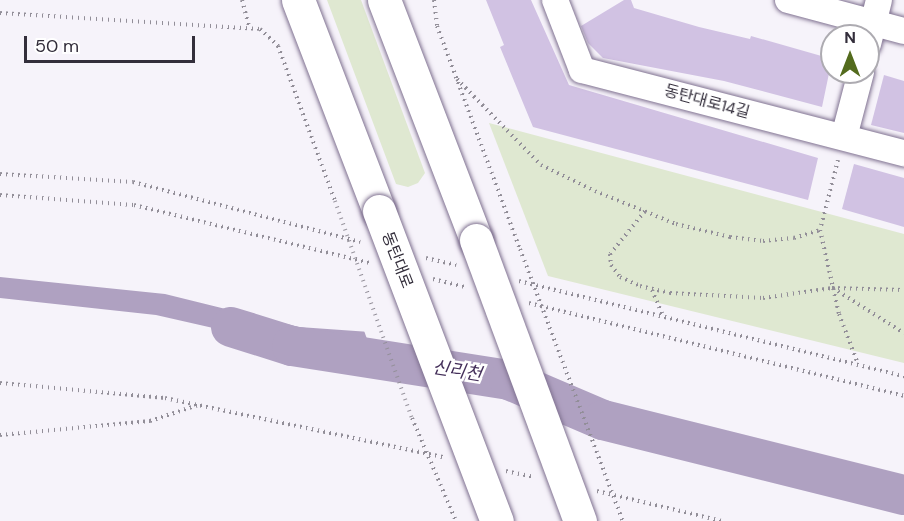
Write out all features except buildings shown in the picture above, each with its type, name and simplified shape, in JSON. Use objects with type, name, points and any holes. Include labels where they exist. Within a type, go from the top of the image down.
[{"type":"main road","name":"동탄대로","points":[[298,0],[496,521]]},
{"type":"main road","points":[[384,0],[580,521]]},
{"type":"street","name":"동탄대로14길","points":[[555,0],[582,70],[904,153]]},
{"type":"street","points":[[788,0],[904,31]]},
{"type":"street","points":[[844,138],[858,84]]},
{"type":"path","points":[[242,0],[249,26]]},
{"type":"path","points":[[434,0],[438,26],[457,79],[623,521]]},
{"type":"path","points":[[0,13],[249,26],[268,34],[278,46],[412,418],[456,521]]},
{"type":"path","points":[[457,79],[541,165],[645,212],[676,224],[763,241],[794,238],[820,230]]},
{"type":"path","points":[[844,138],[820,230],[832,288],[858,364]]},
{"type":"path","points":[[0,195],[134,205],[376,265]]},
{"type":"path","points":[[645,212],[610,255],[611,265],[620,277],[652,289],[681,294],[763,298],[832,288],[904,290]]},
{"type":"path","points":[[422,276],[468,287]]},
{"type":"path","points":[[832,288],[904,333]]},
{"type":"path","points":[[652,289],[663,316]]},
{"type":"path","points":[[525,302],[904,396]]},
{"type":"path","points":[[0,383],[165,398],[445,458]]},
{"type":"path","points":[[0,435],[150,422],[198,405]]},
{"type":"path","points":[[504,471],[539,478]]},
{"type":"path","points":[[585,489],[722,521]]},
{"type":"green space","points":[[327,0],[361,0],[425,173],[418,183],[408,187],[396,184]]},
{"type":"green space","points":[[489,123],[904,234],[904,363],[548,276]]},
{"type":"shaded area","points":[[0,277],[165,294],[299,327],[469,339],[473,360],[292,346],[156,315],[0,298]]},
{"type":"pier","points":[[363,328],[470,336],[476,360],[473,363],[373,355]]},
{"type":"waterway","name":"신리천","points":[[231,327],[292,346],[509,380],[603,420],[904,495]]}]
